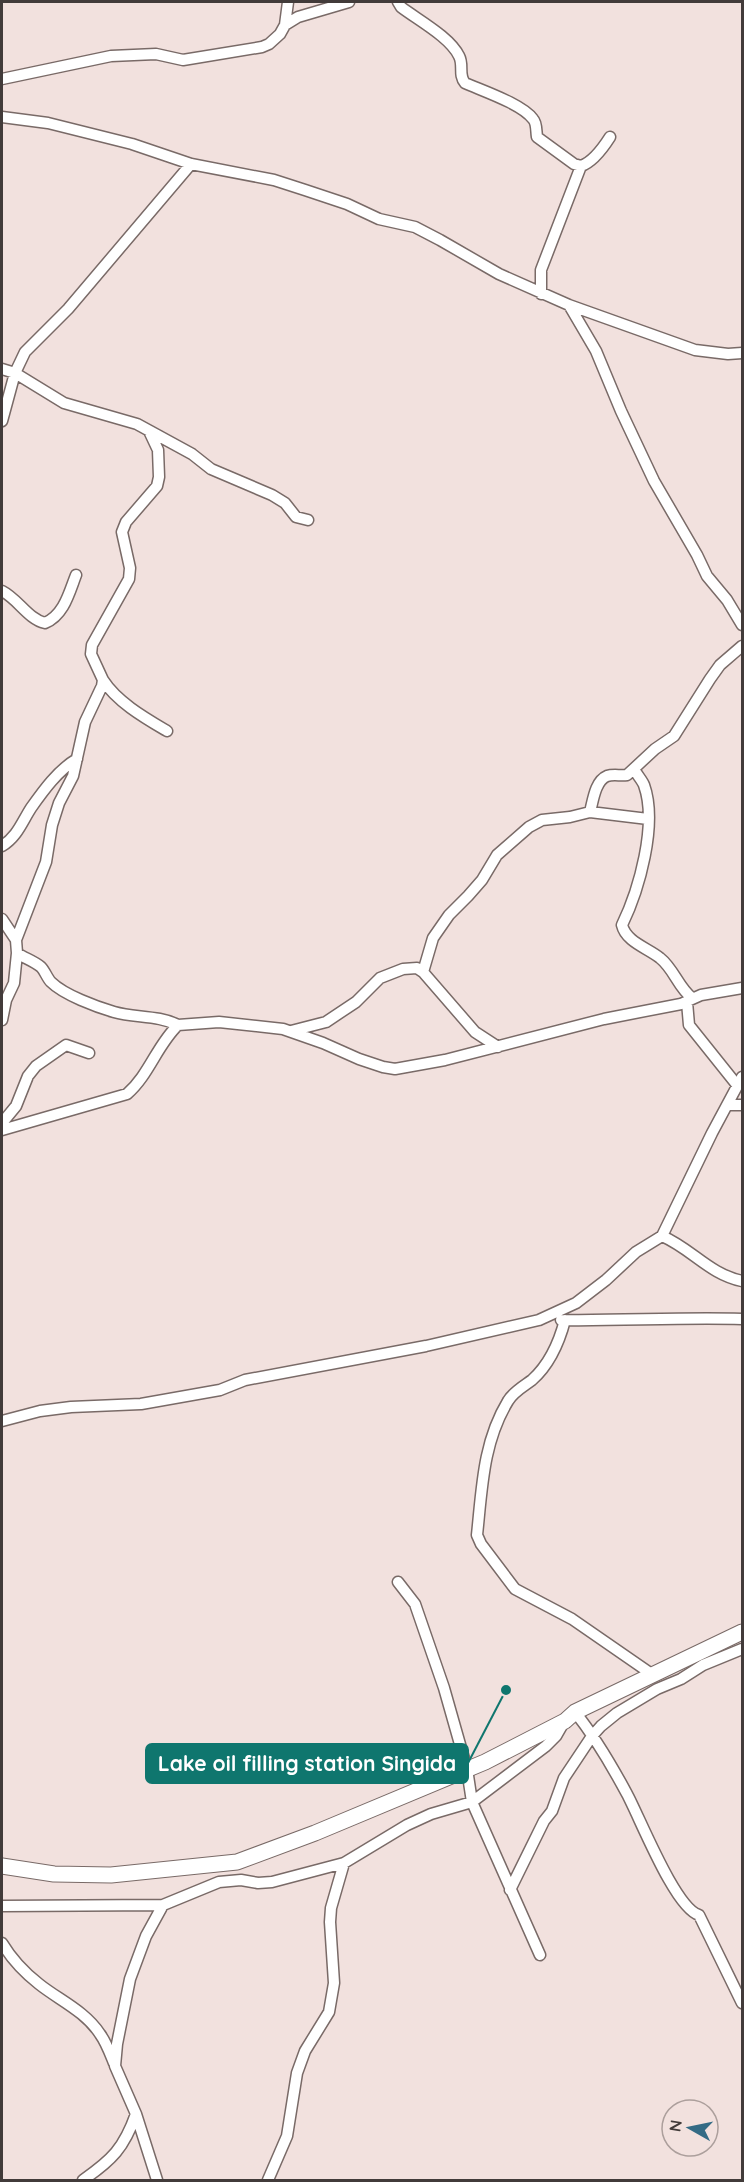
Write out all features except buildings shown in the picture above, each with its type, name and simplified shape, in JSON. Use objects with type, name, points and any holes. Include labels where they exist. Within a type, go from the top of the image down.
[{"type":"highway","points":[[2,1866],[54,1874],[111,1875],[237,1862],[315,1833],[467,1769],[742,1632]]},
{"type":"street","points":[[2,79],[111,56],[156,54],[183,60],[262,46],[269,44],[280,34],[285,25],[288,2]]},
{"type":"street","points":[[285,25],[312,11],[349,2]]},
{"type":"street","points":[[398,2],[401,7],[451,43],[459,56],[462,79],[465,83],[504,99],[531,116],[535,121],[537,137],[573,164],[581,166],[588,163],[610,137]]},
{"type":"street","points":[[2,117],[48,123],[132,144],[191,164],[291,185],[347,204],[379,219],[415,227],[499,274],[569,305],[695,350],[728,354],[742,353]]},
{"type":"street","points":[[2,422],[15,373],[25,352],[68,309],[191,164]]},
{"type":"street","points":[[541,294],[541,270],[581,166]]},
{"type":"street","points":[[569,305],[596,351],[654,481],[707,576],[727,600],[742,625]]},
{"type":"street","points":[[2,369],[15,373],[64,403],[128,420],[192,454],[211,469],[272,495],[285,503],[296,517],[308,520]]},
{"type":"street","points":[[150,433],[158,450],[160,463],[157,486],[123,528],[122,535],[130,568],[129,579],[91,649],[103,680],[114,694],[167,731]]},
{"type":"street","points":[[2,591],[37,620],[45,623],[55,617],[63,607],[76,575]]},
{"type":"street","points":[[590,812],[598,785],[602,780],[611,775],[627,775],[655,749],[674,736],[720,665],[741,651]]},
{"type":"street","points":[[2,1020],[6,1000],[14,983],[16,940],[43,872],[56,813],[73,776],[85,722],[103,680]]},
{"type":"street","points":[[2,846],[16,834],[43,791],[67,765],[76,759]]},
{"type":"street","points":[[2,1421],[40,1411],[71,1407],[141,1404],[220,1390],[245,1380],[426,1346],[539,1320],[576,1303],[606,1280],[636,1252],[662,1236],[740,1081],[697,1037],[689,1024],[689,1000],[666,963],[651,950],[627,936],[622,926],[631,908],[642,871],[648,819],[644,787],[634,769]]},
{"type":"street","points":[[423,972],[433,938],[449,915],[482,880],[497,855],[529,827],[542,820],[590,812],[648,819]]},
{"type":"street","points":[[2,919],[16,940]]},
{"type":"street","points":[[17,952],[26,960],[42,968],[52,983],[98,1007],[118,1013],[164,1020],[178,1025],[242,1023],[291,1031],[359,1059],[395,1069],[435,1062],[604,1019],[742,988]]},
{"type":"street","points":[[291,1031],[320,1024],[333,1018],[356,1002],[380,978],[412,968],[420,969],[475,1032],[498,1047]]},
{"type":"street","points":[[2,1130],[128,1094],[137,1084],[170,1032],[178,1025]]},
{"type":"street","points":[[2,1123],[16,1106],[23,1084],[36,1066],[66,1046],[89,1053]]},
{"type":"street","points":[[728,1105],[742,1106]]},
{"type":"street","points":[[662,1236],[680,1246],[709,1268],[724,1276],[742,1281]]},
{"type":"street","points":[[539,1320],[620,1322],[707,1318],[742,1319]]},
{"type":"street","points":[[565,1320],[558,1344],[550,1359],[534,1378],[508,1399],[495,1426],[482,1478],[477,1535],[514,1589],[572,1618],[654,1675]]},
{"type":"street","points":[[398,1582],[415,1604],[444,1688],[467,1769],[472,1802],[540,1954]]},
{"type":"street","points":[[510,1890],[544,1821],[552,1811],[564,1779],[592,1736],[617,1713],[657,1689],[703,1665],[742,1649]]},
{"type":"street","points":[[2,1906],[162,1905],[219,1882],[241,1880],[258,1883],[272,1882],[345,1863],[407,1825],[431,1814],[472,1802],[546,1746],[570,1717],[592,1736],[628,1796],[678,1895],[693,1913],[699,1915],[742,2003]]},
{"type":"street","points":[[268,2181],[287,2136],[297,2073],[305,2051],[329,2012],[334,1975],[331,1908],[345,1863]]},
{"type":"street","points":[[116,2066],[117,2044],[130,1979],[146,1936],[162,1905]]},
{"type":"street","points":[[2,1943],[24,1970],[40,1985],[60,1997],[92,2024],[101,2035],[136,2114],[158,2181]]},
{"type":"street","points":[[83,2181],[107,2164],[130,2130],[136,2114]]},
{"type":"place","name":"Lake oil filling station Singida","points":[[506,1690]]}]
